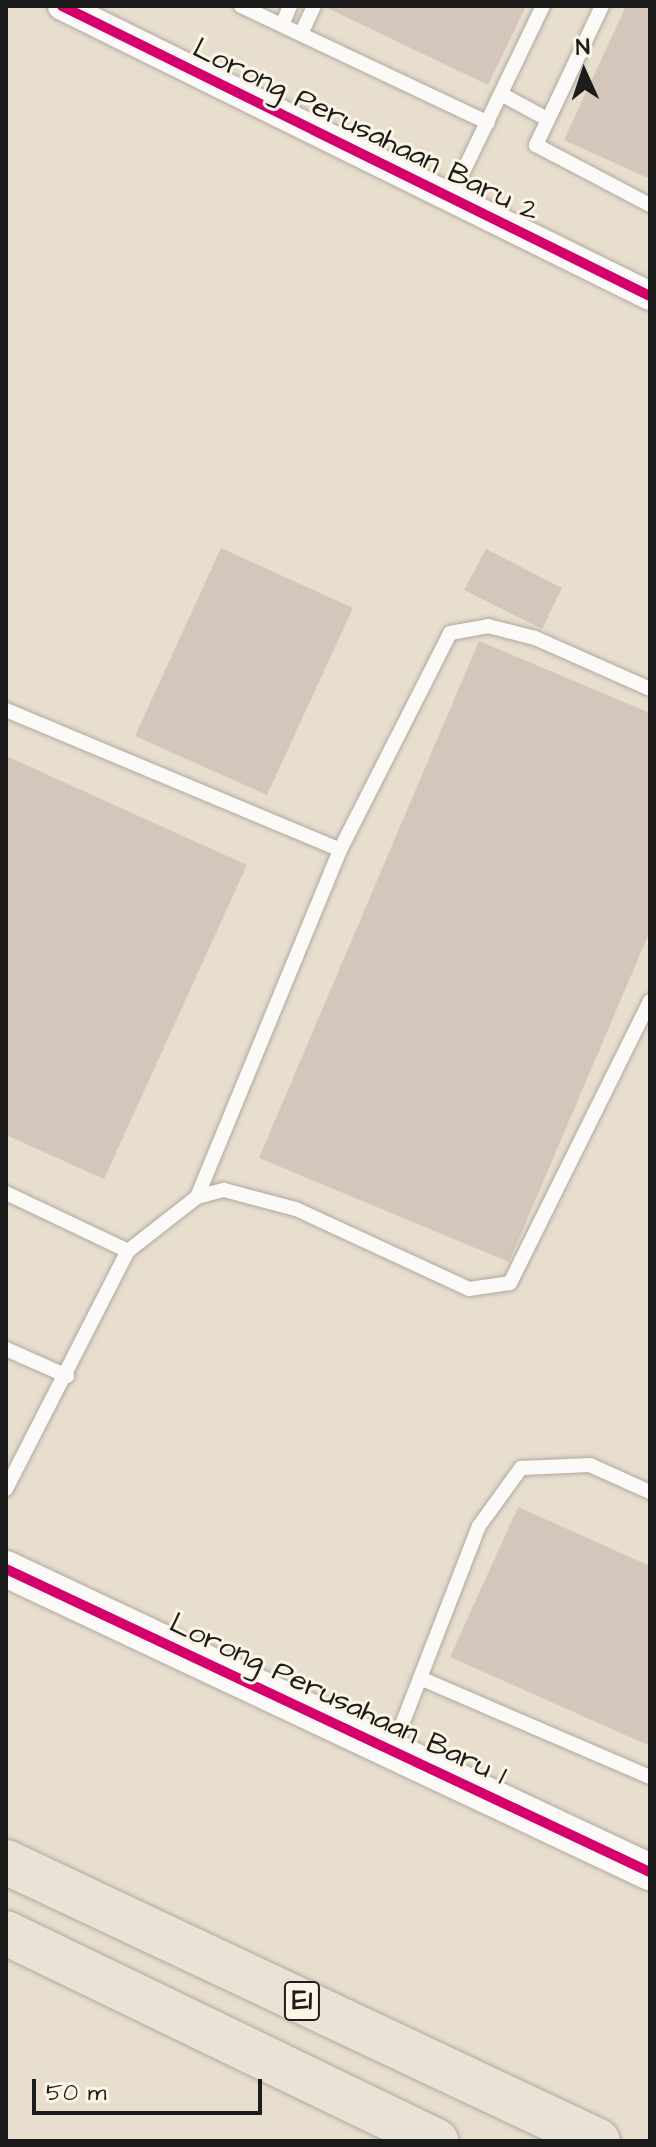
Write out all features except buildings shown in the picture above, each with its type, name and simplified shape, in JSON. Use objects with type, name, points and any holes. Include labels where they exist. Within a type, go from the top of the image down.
[{"type":"highway","name":"E1","points":[[6,1862],[598,2141]]},
{"type":"highway","name":"E1","points":[[6,1933],[436,2141]]},
{"type":"street","name":"Lorong Perusahaan Baru 2","points":[[62,6],[650,296]]},
{"type":"street","name":"Lorong Perusahaan Baru 1","points":[[6,1569],[650,1872]]},
{"type":"lane","points":[[241,6],[488,123]]},
{"type":"lane","points":[[282,25],[290,6]]},
{"type":"lane","points":[[301,34],[314,6]]},
{"type":"lane","points":[[450,199],[543,6]]},
{"type":"lane","points":[[602,6],[536,145],[650,205]]},
{"type":"lane","points":[[501,94],[547,119]]},
{"type":"lane","points":[[197,1197],[340,850],[450,633],[488,626],[535,638],[650,689]]},
{"type":"lane","points":[[6,710],[340,850]]},
{"type":"lane","points":[[6,1489],[67,1376],[128,1251],[197,1197],[224,1190],[296,1209],[469,1289],[510,1283],[650,1001]]},
{"type":"lane","points":[[6,1193],[128,1251]]},
{"type":"lane","points":[[6,1349],[67,1376]]},
{"type":"lane","points":[[391,1750],[479,1526],[521,1468],[590,1465],[650,1492]]},
{"type":"lane","points":[[420,1678],[650,1777]]},
{"type":"cycle path","points":[[62,6],[650,296]]},
{"type":"cycle path","points":[[6,1569],[650,1872]]}]
